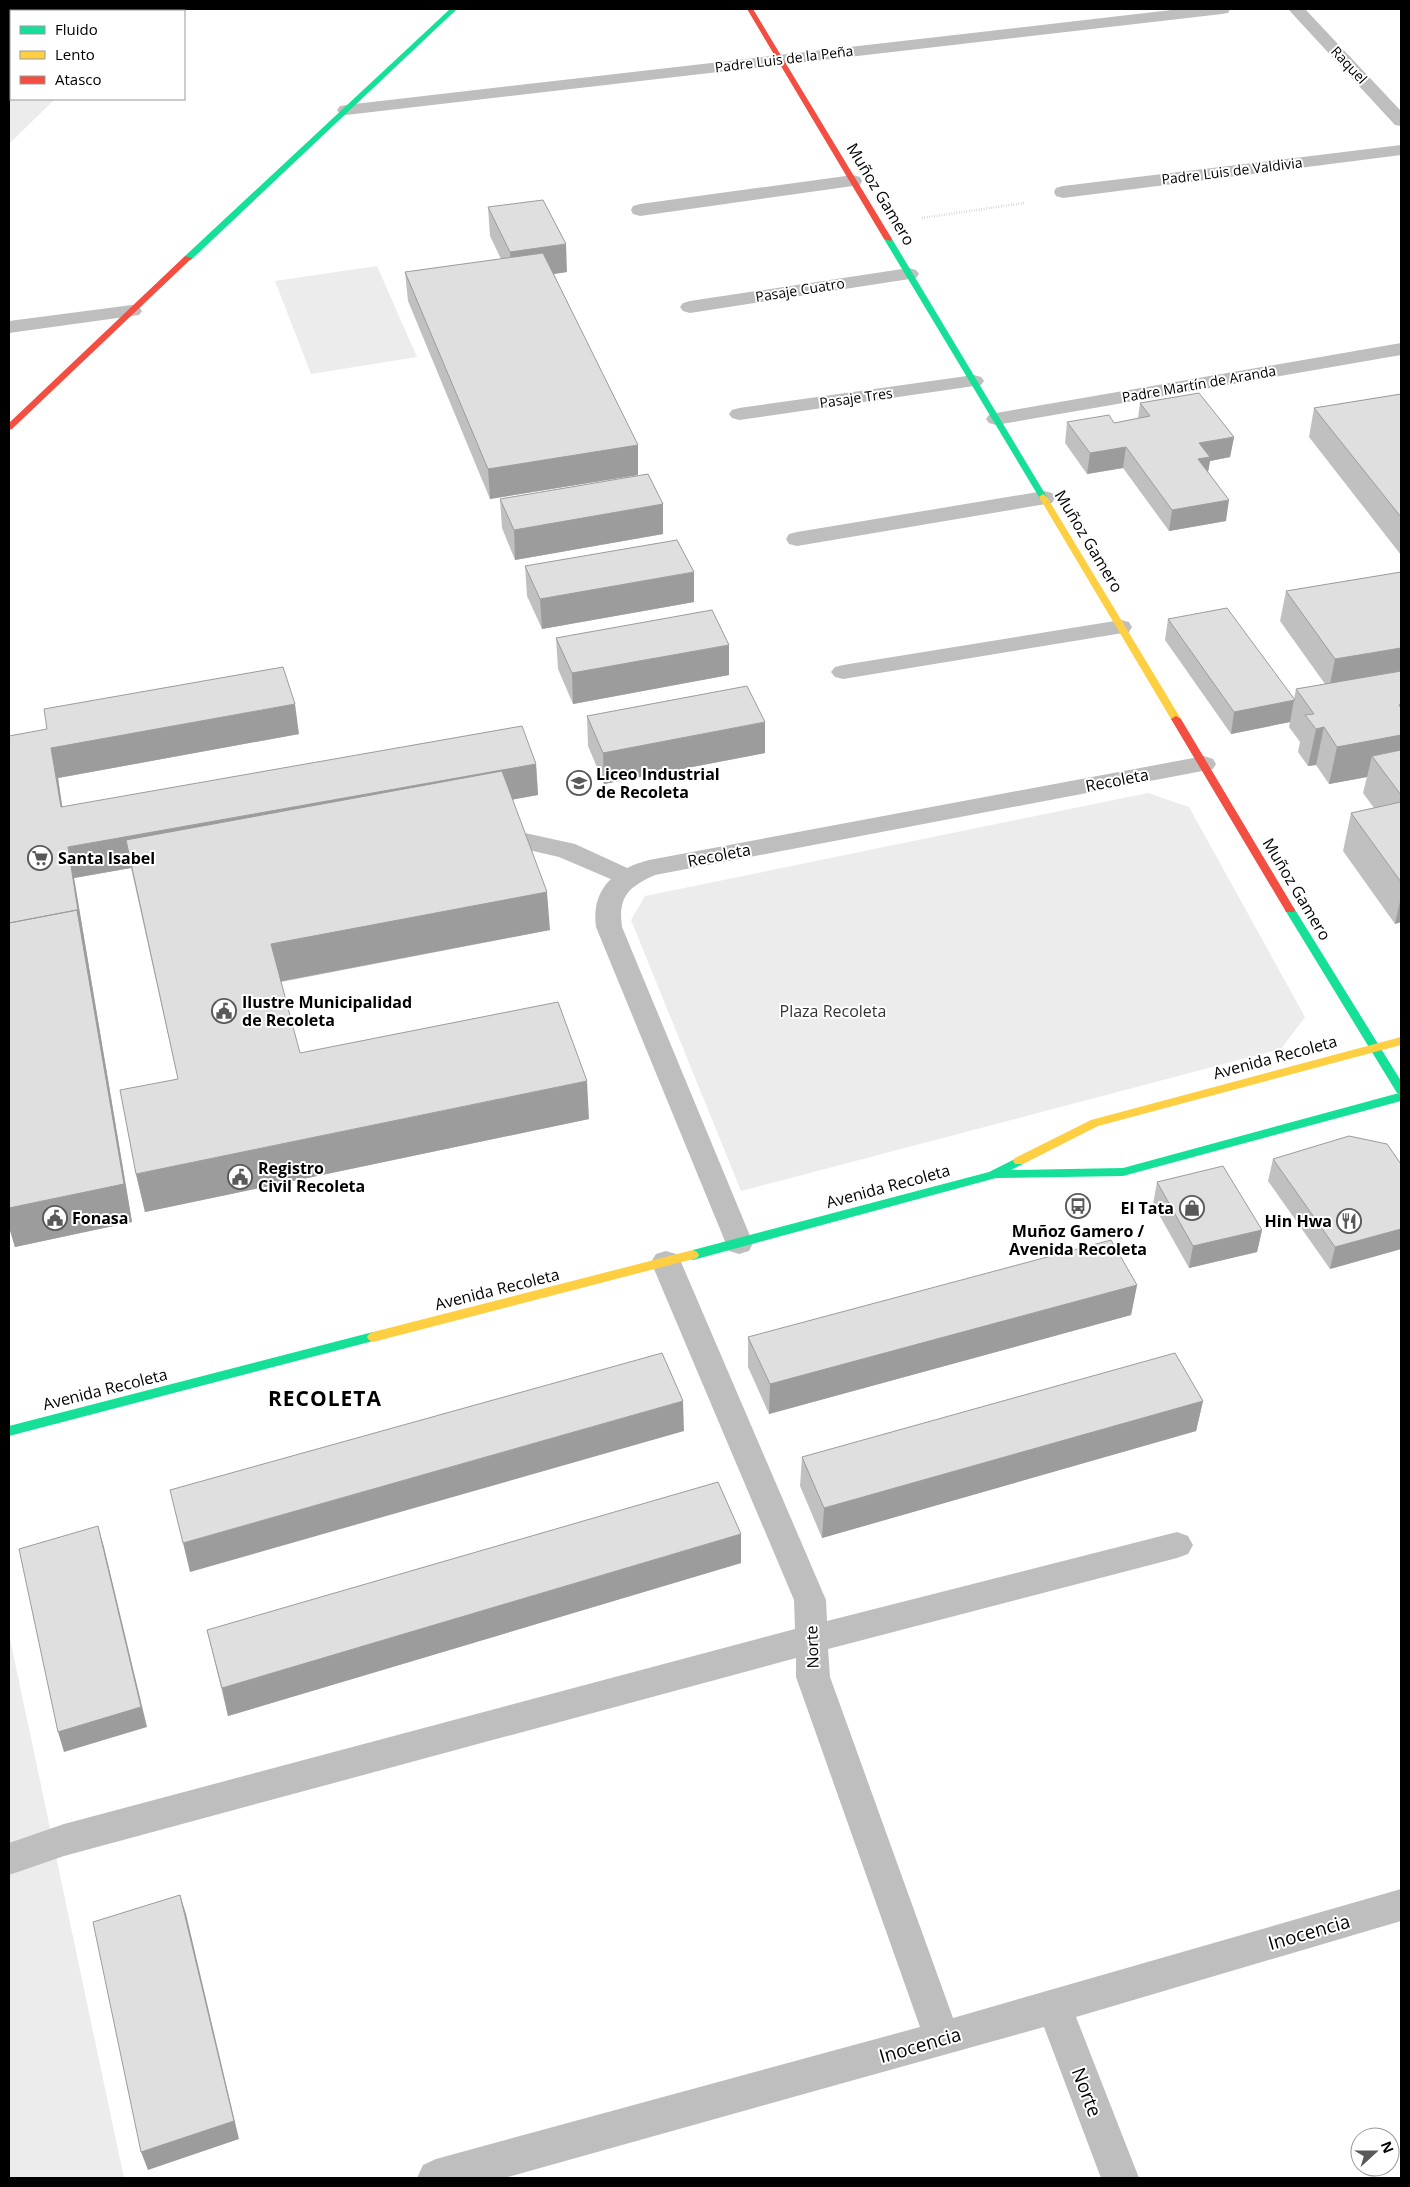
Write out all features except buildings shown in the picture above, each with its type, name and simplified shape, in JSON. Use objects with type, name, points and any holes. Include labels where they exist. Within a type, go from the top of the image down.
[{"type":"main road","points":[[9,427],[454,9]]},
{"type":"main road","name":"Muñoz Gamero","points":[[750,9],[1346,1003],[1401,1090]]},
{"type":"main road","name":"Avenida Recoleta","points":[[9,1431],[739,1243],[992,1175],[1095,1123],[1401,1041]]},
{"type":"main road","name":"Avenida Recoleta","points":[[992,1175],[1123,1172],[1401,1097]]},
{"type":"street","name":"Padre Luis de la Peña","points":[[346,110],[1222,9]]},
{"type":"street","name":"Raquel","points":[[1296,9],[1401,121]]},
{"type":"street","name":"Padre Luis de Valdivia","points":[[1063,192],[1401,150]]},
{"type":"street","points":[[640,210],[854,181]]},
{"type":"street","name":"Pasaje Cuatro","points":[[690,307],[909,274]]},
{"type":"street","points":[[9,327],[132,310]]},
{"type":"street","name":"Padre Martín de Aranda","points":[[996,419],[1401,350]]},
{"type":"street","name":"Pasaje Tres","points":[[739,414],[974,381]]},
{"type":"street","points":[[797,538],[1044,498]]},
{"type":"street","points":[[843,672],[1121,627]]},
{"type":"street","name":"Recoleta","points":[[739,1243],[609,927],[607,914],[608,903],[612,893],[627,878],[648,868],[1204,764]]},
{"type":"street","points":[[516,839],[566,850],[627,878]]},
{"type":"street","name":"Norte","points":[[666,1262],[810,1600],[813,1678],[942,2039]]},
{"type":"street","points":[[9,1859],[64,1840],[812,1639],[1177,1545]]},
{"type":"street","name":"Inocencia","points":[[436,2178],[942,2039],[1401,1905]]},
{"type":"street","name":"Norte","points":[[1054,2006],[1120,2178]]},
{"type":"path","points":[[879,224],[1038,201],[1063,192]]},
{"type":"green space","points":[[10,65],[10,100],[54,100],[9,144]]},
{"type":"green space","points":[[377,266],[417,357],[311,374],[275,281]]},
{"type":"green space","name":"Plaza Recoleta","points":[[1148,793],[1189,807],[1305,1017],[1281,1049],[741,1191],[631,920],[645,896]]},
{"type":"green space","points":[[9,1634],[124,2178],[9,2178]]},
{"type":"traffic: fast","points":[[188,258],[454,9]]},
{"type":"traffic: fast","points":[[888,239],[1043,497]]},
{"type":"traffic: fast","points":[[1290,910],[1401,1090]]},
{"type":"traffic: fast","points":[[999,1175],[1123,1172],[1401,1097]]},
{"type":"traffic: fast","points":[[693,1255],[992,1175],[1019,1161]]},
{"type":"traffic: fast","points":[[9,1431],[373,1337]]},
{"type":"traffic: slow","points":[[1043,497],[1176,719]]},
{"type":"traffic: slow","points":[[1019,1161],[1095,1123],[1401,1041]]},
{"type":"traffic: slow","points":[[373,1337],[693,1255]]},
{"type":"traffic: jam","points":[[750,9],[888,239]]},
{"type":"traffic: jam","points":[[9,427],[188,258]]},
{"type":"traffic: jam","points":[[1176,719],[1290,910]]},
{"type":"place","name":"Liceo Industrial de Recoleta","points":[[579,783]]},
{"type":"place","name":"Santa Isabel","points":[[40,858]]},
{"type":"place","name":"Ilustre Municipalidad de Recoleta","points":[[224,1011]]},
{"type":"place","name":"Registro Civil Recoleta","points":[[240,1177]]},
{"type":"place","name":"Muñoz Gamero / Avenida Recoleta","points":[[1078,1206]]},
{"type":"place","name":"El Tata","points":[[1192,1208]]},
{"type":"place","name":"Fonasa","points":[[55,1218]]},
{"type":"place","name":"Hin Hwa","points":[[1349,1221]]},
{"type":"district","name":"RECOLETA","points":[[325,1399]]}]
